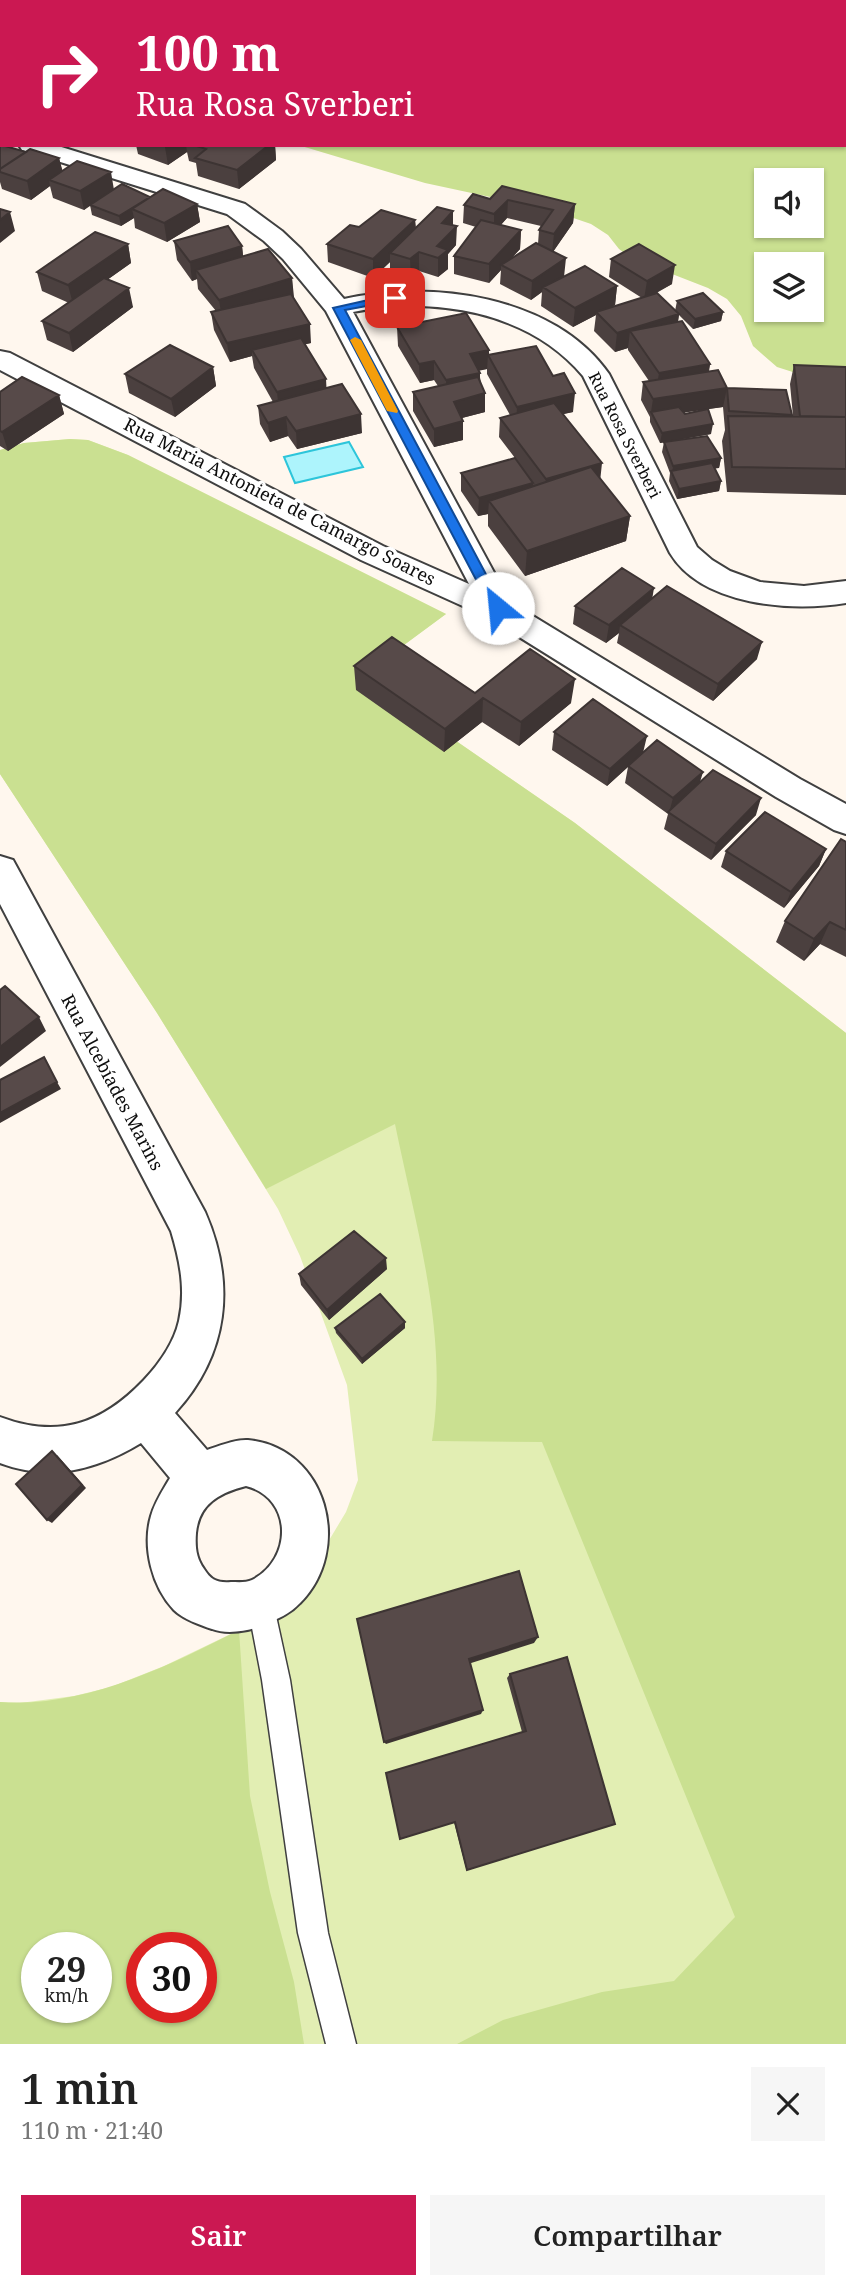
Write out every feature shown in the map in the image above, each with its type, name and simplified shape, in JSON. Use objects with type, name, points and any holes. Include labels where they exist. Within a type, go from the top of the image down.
[{"type":"street","points":[[36,147],[236,209],[273,236],[292,254],[338,308],[498,608]]},
{"type":"street","name":"Rua Rosa Sverberi","points":[[338,308],[395,298],[454,301],[507,315],[558,338],[579,354],[594,374],[685,553],[694,563],[719,579],[767,593],[801,598],[846,592]]},
{"type":"street","name":"Rua Maria Antonieta de Camargo Soares","points":[[0,359],[372,552],[498,608],[788,788],[846,820]]},
{"type":"street","name":"Rua Alcebíades Marins","points":[[0,870],[190,1226],[204,1275],[204,1301],[199,1328],[180,1370],[144,1411],[107,1436],[85,1446],[64,1450],[36,1450],[0,1440]]},
{"type":"street","points":[[144,1411],[200,1478]]},
{"type":"street","points":[[258,1465],[279,1474],[301,1502],[307,1527],[304,1553],[283,1587],[260,1602],[233,1608],[208,1603],[196,1596],[178,1577],[170,1551],[172,1524],[182,1498],[200,1478],[222,1467],[258,1465]]},
{"type":"lane","points":[[260,1602],[276,1680],[313,1933],[341,2044]]},
{"type":"green space","points":[[305,147],[846,147],[846,379],[799,374],[777,367],[753,346],[741,316],[727,299],[708,288],[631,258],[619,249],[608,235],[591,224],[550,210],[425,183]]},
{"type":"green space","points":[[88,440],[128,455],[446,614],[362,676],[575,823],[846,1033],[846,2044],[0,2044],[0,1702],[20,1703],[74,1696],[111,1687],[164,1666],[239,1630],[325,1547],[346,1512],[358,1480],[347,1385],[300,1256],[278,1209],[157,1013],[0,774],[0,450],[24,443]]},
{"type":"green space","points":[[88,440],[128,455],[446,614],[362,676],[575,823],[846,1033],[846,2044],[457,2044],[503,2020],[602,1992],[674,1981],[735,1917],[542,1442],[432,1441],[436,1401],[433,1322],[428,1282],[395,1124],[266,1189],[157,1013],[0,774],[0,450],[24,443]]},
{"type":"green space","points":[[239,1630],[250,1796],[270,1892],[294,1982],[304,2044],[0,2044],[0,1702],[31,1702],[93,1692],[153,1671]]},
{"type":"water","points":[[349,442],[363,467],[295,483],[284,457]]},
{"type":"building","points":[[0,147],[26,152],[0,169]]},
{"type":"building","points":[[200,147],[266,147],[237,170],[195,158],[206,149]]},
{"type":"building","points":[[30,149],[59,158],[27,181],[0,172],[0,169]]},
{"type":"building","points":[[77,161],[111,172],[80,191],[49,180]]},
{"type":"building","points":[[122,184],[150,197],[119,216],[90,205]]},
{"type":"building","points":[[502,186],[575,204],[554,234],[539,230],[553,210],[508,200],[494,214],[464,205],[473,194],[490,199]]},
{"type":"building","points":[[163,189],[197,204],[164,223],[132,209]]},
{"type":"building","points":[[437,207],[453,211],[442,223],[457,226],[437,246],[448,250],[438,258],[419,252],[410,259],[390,253]]},
{"type":"building","points":[[0,209],[10,212],[0,220]]},
{"type":"building","points":[[381,210],[415,220],[373,259],[327,244],[350,225],[359,227]]},
{"type":"building","points":[[481,220],[521,230],[489,264],[454,256]]},
{"type":"building","points":[[228,226],[242,246],[190,262],[174,241]]},
{"type":"building","points":[[95,232],[128,244],[68,285],[37,272]]},
{"type":"building","points":[[536,243],[566,258],[532,281],[501,265]]},
{"type":"building","points":[[639,244],[675,265],[647,281],[611,259]]},
{"type":"building","points":[[268,249],[292,278],[219,300],[196,270]]},
{"type":"building","points":[[585,266],[617,286],[575,308],[543,287]]},
{"type":"building","points":[[104,278],[129,288],[69,333],[42,321]]},
{"type":"building","points":[[657,293],[679,314],[617,333],[596,312]]},
{"type":"building","points":[[703,293],[723,312],[695,319],[677,301]]},
{"type":"building","points":[[291,294],[310,324],[227,343],[211,312]]},
{"type":"building","points":[[466,313],[489,350],[470,354],[480,373],[446,380],[434,361],[419,364],[397,327]]},
{"type":"building","points":[[682,321],[710,364],[659,373],[630,331]]},
{"type":"building","points":[[301,338],[326,379],[277,392],[252,350]]},
{"type":"building","points":[[170,345],[213,367],[171,399],[125,374]]},
{"type":"building","points":[[536,346],[553,376],[564,373],[575,393],[517,407],[488,355]]},
{"type":"building","points":[[794,365],[846,367],[846,417],[800,416]]},
{"type":"building","points":[[718,370],[727,388],[653,399],[643,382]]},
{"type":"building","points":[[22,377],[59,395],[2,432],[0,392]]},
{"type":"building","points":[[478,377],[485,393],[454,402],[463,421],[434,429],[413,392]]},
{"type":"building","points":[[342,384],[361,414],[296,431],[286,417],[268,423],[258,406]]},
{"type":"building","points":[[727,388],[786,390],[792,415],[729,411]]},
{"type":"building","points":[[554,403],[602,463],[546,479],[500,418]]},
{"type":"building","points":[[679,407],[685,414],[708,409],[713,424],[662,433],[651,412]]},
{"type":"building","points":[[728,416],[846,417],[846,469],[732,467]]},
{"type":"building","points":[[707,436],[721,458],[673,466],[664,442]]},
{"type":"building","points":[[515,458],[533,483],[479,498],[461,473]]},
{"type":"building","points":[[712,463],[721,481],[679,489],[671,471]]},
{"type":"building","points":[[591,467],[630,516],[527,551],[489,501]]},
{"type":"building","points":[[622,568],[654,588],[609,625],[575,606]]},
{"type":"building","points":[[667,586],[762,642],[718,684],[620,625]]},
{"type":"building","points":[[392,637],[475,693],[530,649],[575,679],[521,722],[483,698],[445,729],[354,666]]},
{"type":"building","points":[[593,699],[647,736],[610,769],[554,732]]},
{"type":"building","points":[[657,740],[703,772],[673,798],[628,766]]},
{"type":"building","points":[[713,770],[761,798],[716,844],[668,812]]},
{"type":"building","points":[[765,812],[826,849],[791,892],[726,851]]},
{"type":"building","points":[[841,839],[846,842],[846,930],[830,922],[814,939],[785,921]]},
{"type":"building","points":[[5,986],[39,1017],[0,1047],[0,990]]},
{"type":"building","points":[[44,1057],[57,1082],[0,1113],[0,1080]]},
{"type":"building","points":[[354,1231],[386,1258],[327,1310],[299,1274]]},
{"type":"building","points":[[380,1294],[405,1322],[362,1359],[335,1328]]},
{"type":"building","points":[[52,1451],[82,1485],[47,1520],[16,1484]]},
{"type":"building","points":[[519,1571],[538,1637],[469,1659],[483,1710],[384,1742],[357,1619]]},
{"type":"building","points":[[567,1657],[615,1824],[467,1870],[455,1822],[400,1839],[386,1773],[526,1731],[510,1674]]},
{"type":"slow traffic","points":[[355,340],[393,411]]},
{"type":"route","points":[[395,298],[338,308],[498,608]]}]
